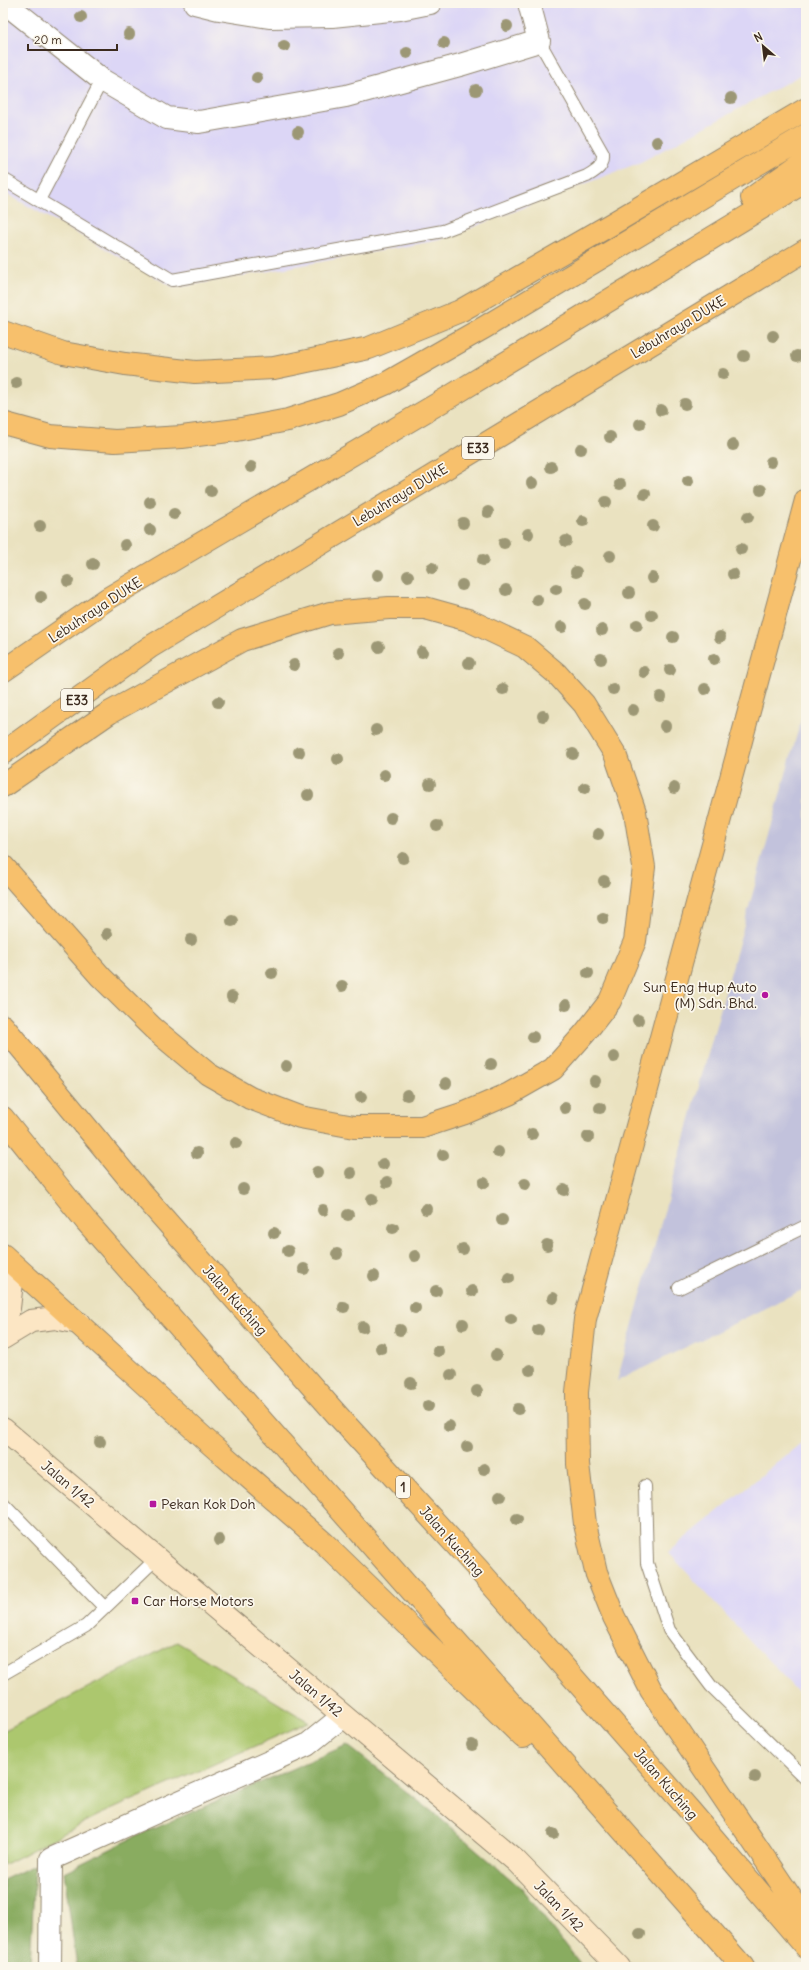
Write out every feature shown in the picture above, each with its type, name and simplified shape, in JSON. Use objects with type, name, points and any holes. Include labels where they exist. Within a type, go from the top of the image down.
[{"type":"highway","points":[[3,332],[63,354],[125,364],[195,372],[274,368],[369,348],[460,311],[610,225],[806,109]]},
{"type":"highway","points":[[3,423],[50,436],[115,441],[182,438],[288,420],[339,404],[385,384],[485,327],[806,134]]},
{"type":"highway","points":[[576,319],[806,160]]},
{"type":"highway","name":"Lebuhraya DUKE","points":[[3,671],[107,600],[444,400],[806,181]]},
{"type":"highway","name":"Lebuhraya DUKE","points":[[3,753],[150,647],[806,250]]},
{"type":"highway","points":[[806,500],[585,1319],[577,1392],[578,1464],[585,1524],[596,1572],[614,1617],[651,1690],[806,1920]]},
{"type":"highway","points":[[3,786],[109,713],[242,640],[330,613],[389,608],[425,608],[468,620],[525,648],[557,674],[584,704],[615,754],[635,812],[644,867],[635,941],[610,1001],[585,1033],[553,1069],[509,1094],[465,1113],[422,1127],[354,1127],[300,1117],[250,1098],[208,1074],[153,1028],[101,977],[3,866]]},
{"type":"highway","name":"Jalan Kuching","points":[[3,1026],[136,1187],[333,1411],[478,1569],[692,1812],[806,1947]]},
{"type":"highway","points":[[3,1118],[96,1233],[743,1967]]},
{"type":"highway","points":[[3,1256],[206,1440],[324,1543],[649,1861]]},
{"type":"street","points":[[195,3],[268,17],[332,16],[400,9],[430,3]]},
{"type":"street","points":[[11,5],[102,80],[167,118],[199,122],[346,96],[460,65],[539,41],[529,3]]},
{"type":"street","points":[[3,1256],[12,1282],[9,1308],[3,1328]]},
{"type":"street","points":[[3,1338],[31,1321],[55,1318],[79,1324]]},
{"type":"street","name":"Jalan 1/42","points":[[3,1429],[516,1861],[618,1967]]},
{"type":"street","points":[[50,1967],[51,1859],[307,1745],[343,1716]]},
{"type":"lane","points":[[3,179],[172,280],[443,231],[587,176],[598,170],[603,161],[603,154],[539,41]]},
{"type":"lane","points":[[39,200],[102,80]]},
{"type":"lane","points":[[679,1288],[806,1226]]},
{"type":"lane","points":[[645,1486],[647,1562],[669,1630],[711,1686],[806,1779]]},
{"type":"lane","points":[[3,1503],[105,1608]]},
{"type":"lane","points":[[3,1674],[86,1626],[156,1558]]},
{"type":"shaded area","points":[[3,3],[806,3],[806,72],[641,162],[440,240],[175,288],[3,192]]},
{"type":"shaded area","name":"Sun Eng Hup Auto (M) Sdn. Bhd.","points":[[806,702],[806,1288],[617,1381]]},
{"type":"shaded area","points":[[806,1439],[806,1701],[668,1552]]},
{"type":"green space","points":[[177,1642],[309,1722],[97,1816],[3,1865],[3,1731]]},
{"type":"green space","points":[[347,1745],[435,1814],[521,1888],[582,1967],[77,1967],[64,1872],[141,1834]]},
{"type":"green space","points":[[35,1865],[30,1967],[3,1967],[3,1880]]},
{"type":"place","name":"Sun Eng Hup Auto (M) Sdn. Bhd.","points":[[765,995]]},
{"type":"place","name":"Pekan Kok Doh","points":[[153,1504]]},
{"type":"place","name":"Car Horse Motors","points":[[135,1601]]}]
